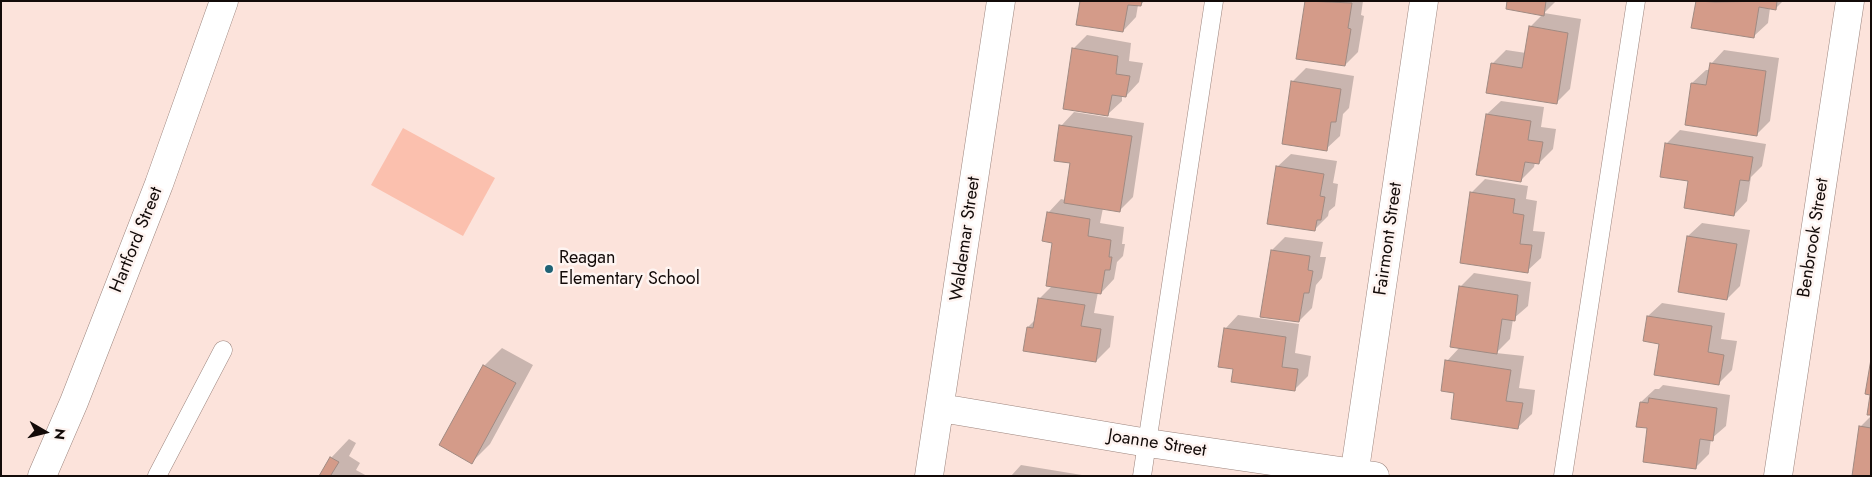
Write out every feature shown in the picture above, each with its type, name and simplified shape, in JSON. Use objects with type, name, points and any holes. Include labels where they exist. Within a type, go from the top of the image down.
[{"type":"street","name":"Hartford Street","points":[[42,476],[74,402],[159,184],[224,1]]},
{"type":"street","name":"Waldemar Street","points":[[930,476],[1001,1]]},
{"type":"street","name":"Fairmont Street","points":[[1361,475],[1424,1]]},
{"type":"street","name":"Benbrook Street","points":[[1778,476],[1850,1]]},
{"type":"street","name":"Joanne Street","points":[[940,408],[1148,443],[1361,475]]},
{"type":"lane","points":[[1142,476],[1214,1]]},
{"type":"lane","points":[[1563,476],[1636,1]]},
{"type":"lane","points":[[157,476],[222,350]]},
{"type":"shaded area","points":[[403,128],[495,178],[463,236],[371,185]]},
{"type":"building","points":[[1080,1],[1142,1],[1141,6],[1128,5],[1123,32],[1076,25]]},
{"type":"building","points":[[1305,1],[1352,3],[1348,28],[1351,29],[1345,66],[1296,59]]},
{"type":"building","points":[[1507,1],[1546,1],[1544,16],[1506,9]]},
{"type":"building","points":[[1696,1],[1777,1],[1776,10],[1759,7],[1754,38],[1691,28]]},
{"type":"building","points":[[1529,26],[1568,33],[1557,104],[1486,93],[1491,63],[1522,68]]},
{"type":"building","points":[[1072,48],[1118,56],[1116,74],[1130,76],[1126,97],[1112,95],[1108,116],[1063,109]]},
{"type":"building","points":[[1710,63],[1766,71],[1757,136],[1685,125],[1691,83],[1706,85]]},
{"type":"building","points":[[1291,81],[1341,89],[1336,122],[1331,122],[1327,151],[1282,144]]},
{"type":"building","points":[[1486,114],[1531,121],[1528,140],[1543,142],[1539,164],[1525,162],[1521,182],[1476,175]]},
{"type":"building","points":[[1059,125],[1132,136],[1120,212],[1064,203],[1070,163],[1054,161]]},
{"type":"building","points":[[1665,143],[1753,157],[1749,181],[1740,180],[1734,216],[1684,208],[1688,181],[1660,177]]},
{"type":"building","points":[[1276,166],[1324,174],[1320,196],[1325,197],[1321,220],[1317,220],[1315,231],[1267,224]]},
{"type":"building","points":[[1470,192],[1515,199],[1513,213],[1524,215],[1520,244],[1532,245],[1528,273],[1460,263]]},
{"type":"building","points":[[1047,212],[1090,219],[1088,236],[1111,240],[1109,257],[1112,257],[1110,270],[1105,270],[1101,294],[1046,286],[1052,243],[1042,241]]},
{"type":"building","points":[[1687,236],[1737,244],[1727,300],[1678,292]]},
{"type":"building","points":[[1271,250],[1310,256],[1308,270],[1313,271],[1309,293],[1304,293],[1299,322],[1260,317]]},
{"type":"building","points":[[1459,286],[1518,295],[1515,321],[1502,319],[1497,354],[1450,347]]},
{"type":"building","points":[[1038,298],[1085,305],[1081,326],[1101,329],[1096,362],[1023,351],[1027,327],[1033,328]]},
{"type":"building","points":[[1647,316],[1712,326],[1708,352],[1724,355],[1719,385],[1654,375],[1659,344],[1643,341]]},
{"type":"building","points":[[1224,328],[1286,337],[1282,367],[1298,369],[1295,391],[1231,382],[1233,369],[1218,367]]},
{"type":"building","points":[[1871,359],[1871,415],[1867,415],[1870,395],[1865,394]]},
{"type":"building","points":[[1445,360],[1511,370],[1506,401],[1523,403],[1518,429],[1451,419],[1454,393],[1441,391]]},
{"type":"building","points":[[483,365],[516,383],[472,464],[439,445]]},
{"type":"building","points":[[1649,398],[1717,408],[1713,441],[1700,439],[1696,469],[1643,462],[1647,428],[1636,427],[1640,402],[1648,403]]},
{"type":"building","points":[[1859,426],[1871,428],[1871,476],[1852,476]]},
{"type":"building","points":[[330,457],[339,462],[331,475],[333,476],[319,476]]},
{"type":"place","name":"Reagan Elementary School","points":[[549,269]]}]
